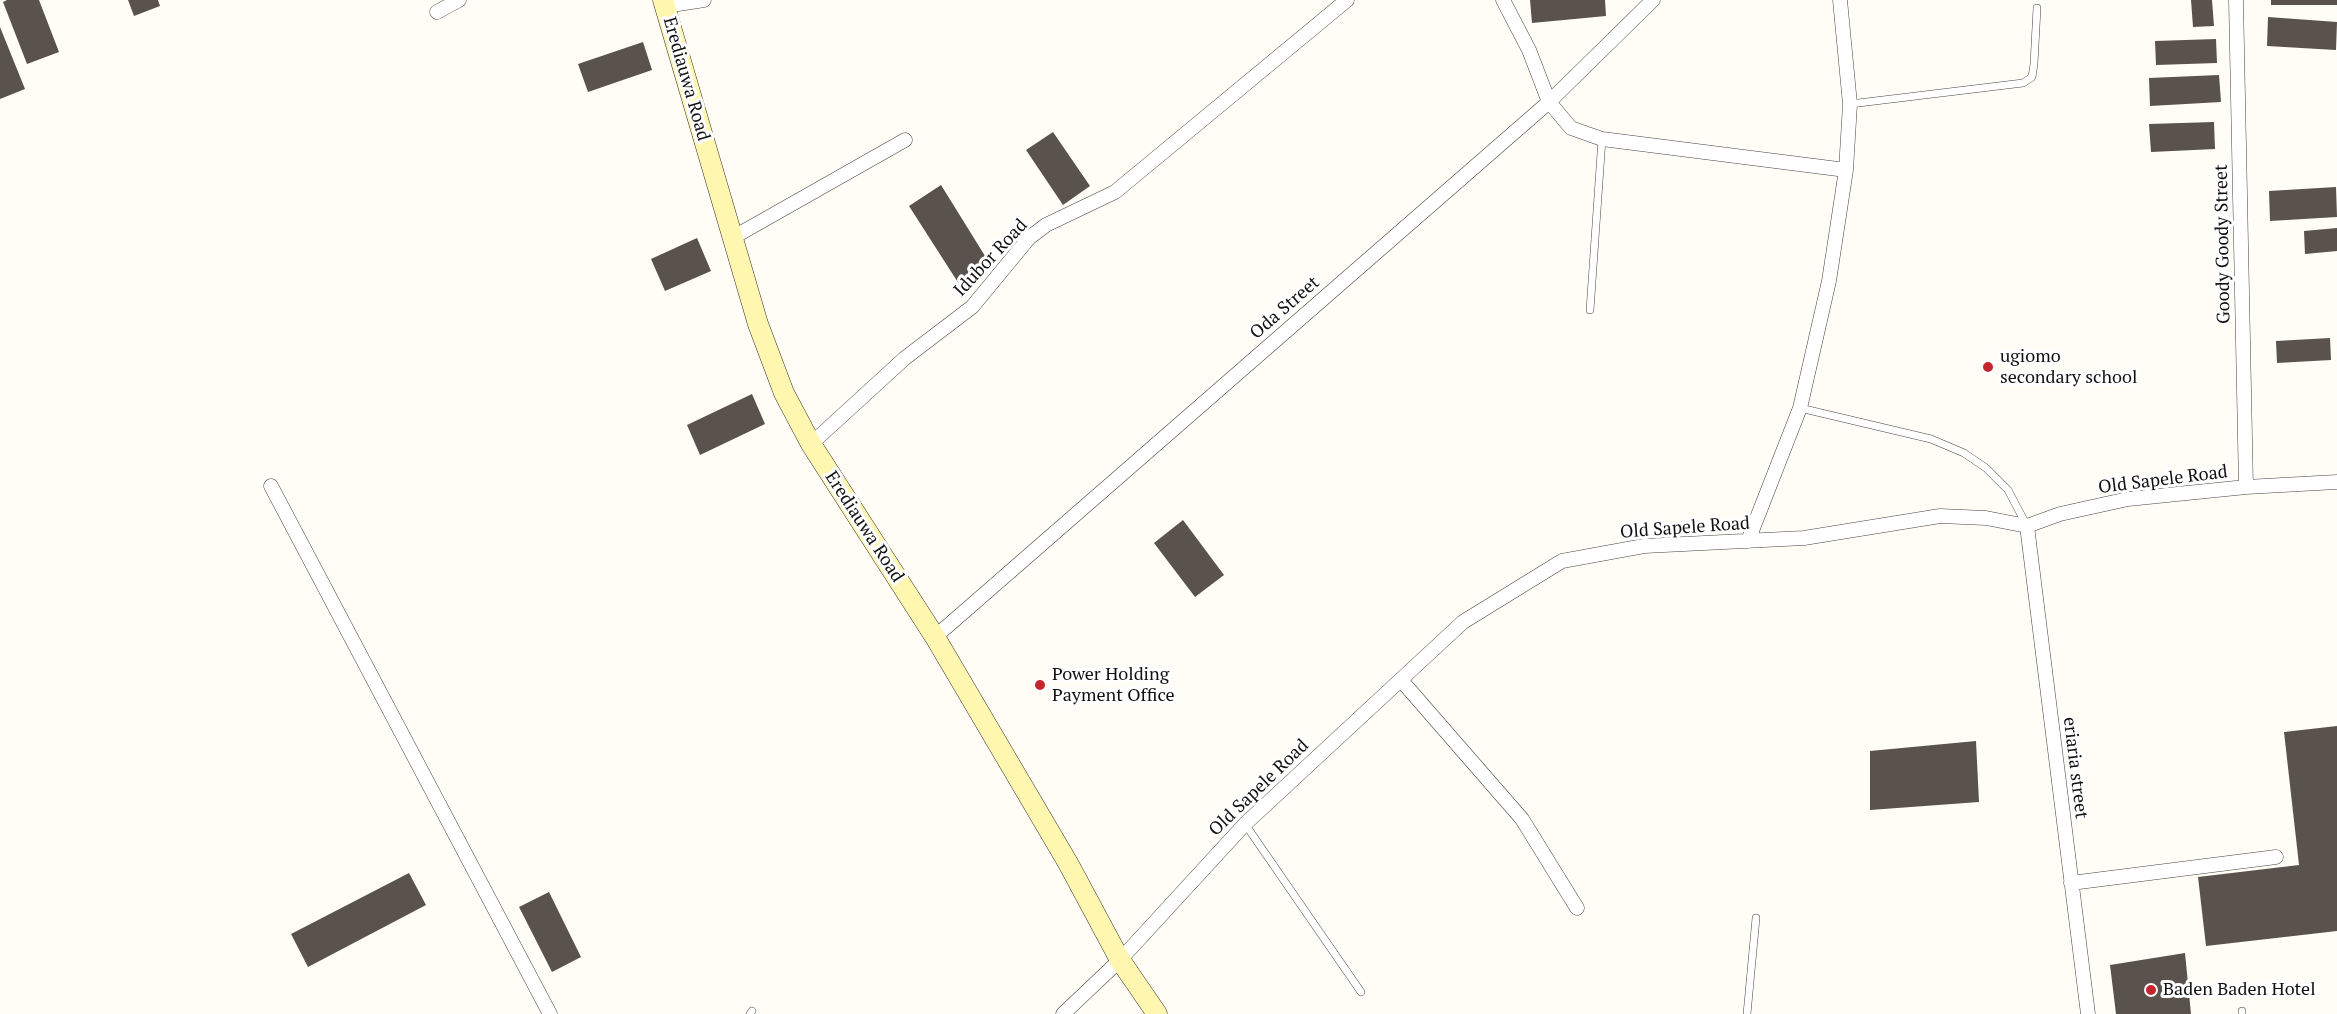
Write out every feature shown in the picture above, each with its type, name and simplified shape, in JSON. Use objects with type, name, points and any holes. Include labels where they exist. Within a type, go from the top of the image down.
[{"type":"street","points":[[437,12],[459,0]]},
{"type":"street","points":[[664,3],[704,0]]},
{"type":"street","name":"Idubor Road","points":[[811,444],[904,358],[972,307],[1029,238],[1046,225],[1115,192],[1347,0]]},
{"type":"street","points":[[1503,0],[1529,51],[1548,102],[1571,128],[1602,139],[1846,170]]},
{"type":"street","name":"Oda Street","points":[[935,638],[1548,102],[1653,0]]},
{"type":"street","points":[[1748,541],[1800,408],[1829,281],[1846,170],[1850,104],[1840,0]]},
{"type":"street","name":"Goody Goody Street","points":[[2236,0],[2246,487]]},
{"type":"street","name":"Erediauwa Road","points":[[664,3],[732,238],[776,374],[811,444],[935,638],[1068,863],[1120,960],[1157,1014]]},
{"type":"street","points":[[732,238],[904,140]]},
{"type":"street","name":"Old Sapele Road","points":[[1063,1014],[1120,960],[1245,824],[1463,622],[1562,561],[1644,546],[1804,538],[1940,516],[1986,518],[2027,526],[2060,514],[2128,499],[2246,487],[2337,482]]},
{"type":"street","points":[[271,486],[550,1014]]},
{"type":"street","name":"eriaria street","points":[[2027,526],[2088,1014]]},
{"type":"street","points":[[1401,680],[1522,819],[1577,908]]},
{"type":"street","points":[[2072,883],[2276,857]]},
{"type":"lane","points":[[1850,104],[2023,83],[2032,77],[2037,8]]},
{"type":"lane","points":[[1590,310],[1602,139]]},
{"type":"lane","points":[[1800,408],[1931,439],[1964,453],[1986,468],[2008,490],[2027,526]]},
{"type":"lane","points":[[1245,824],[1361,992]]},
{"type":"lane","points":[[1747,1014],[1756,918]]},
{"type":"building","points":[[39,0],[59,52],[27,64],[3,2]]},
{"type":"building","points":[[128,0],[158,0],[160,6],[134,16]]},
{"type":"building","points":[[1530,0],[1605,0],[1606,16],[1532,23]]},
{"type":"building","points":[[2191,0],[2212,0],[2214,26],[2193,27]]},
{"type":"building","points":[[2271,0],[2337,0],[2337,5],[2271,5]]},
{"type":"building","points":[[2268,17],[2337,22],[2336,50],[2267,46]]},
{"type":"building","points":[[0,27],[25,89],[0,99]]},
{"type":"building","points":[[2216,39],[2217,63],[2156,65],[2155,41]]},
{"type":"building","points":[[643,42],[652,70],[588,92],[578,64]]},
{"type":"building","points":[[2219,75],[2221,102],[2150,106],[2149,78]]},
{"type":"building","points":[[2214,122],[2215,149],[2151,152],[2149,124]]},
{"type":"building","points":[[1053,132],[1090,186],[1063,205],[1026,150]]},
{"type":"building","points":[[941,185],[990,264],[959,284],[909,206]]},
{"type":"building","points":[[2336,187],[2337,217],[2270,221],[2269,191]]},
{"type":"building","points":[[2337,228],[2337,251],[2305,254],[2304,231]]},
{"type":"building","points":[[697,238],[711,271],[665,291],[651,259]]},
{"type":"building","points":[[2330,338],[2331,360],[2277,363],[2276,341]]},
{"type":"building","points":[[752,394],[765,424],[700,455],[687,425]]},
{"type":"building","points":[[1183,520],[1224,575],[1195,597],[1154,543]]},
{"type":"building","points":[[2337,726],[2337,931],[2206,946],[2198,877],[2299,865],[2284,732]]},
{"type":"building","points":[[1976,741],[1979,802],[1870,810],[1870,751]]},
{"type":"building","points":[[409,873],[426,905],[308,967],[291,934]]},
{"type":"building","points":[[549,892],[581,957],[552,972],[519,907]]},
{"type":"building","name":"Baden Baden Hotel","points":[[2185,953],[2191,1014],[2116,1014],[2110,965]]},
{"type":"place","name":"ugiomo secondary school","points":[[1988,367]]},
{"type":"place","name":"Power Holding Payment Office","points":[[1040,685]]},
{"type":"place","name":"Baden Baden Hotel","points":[[2151,990]]}]
